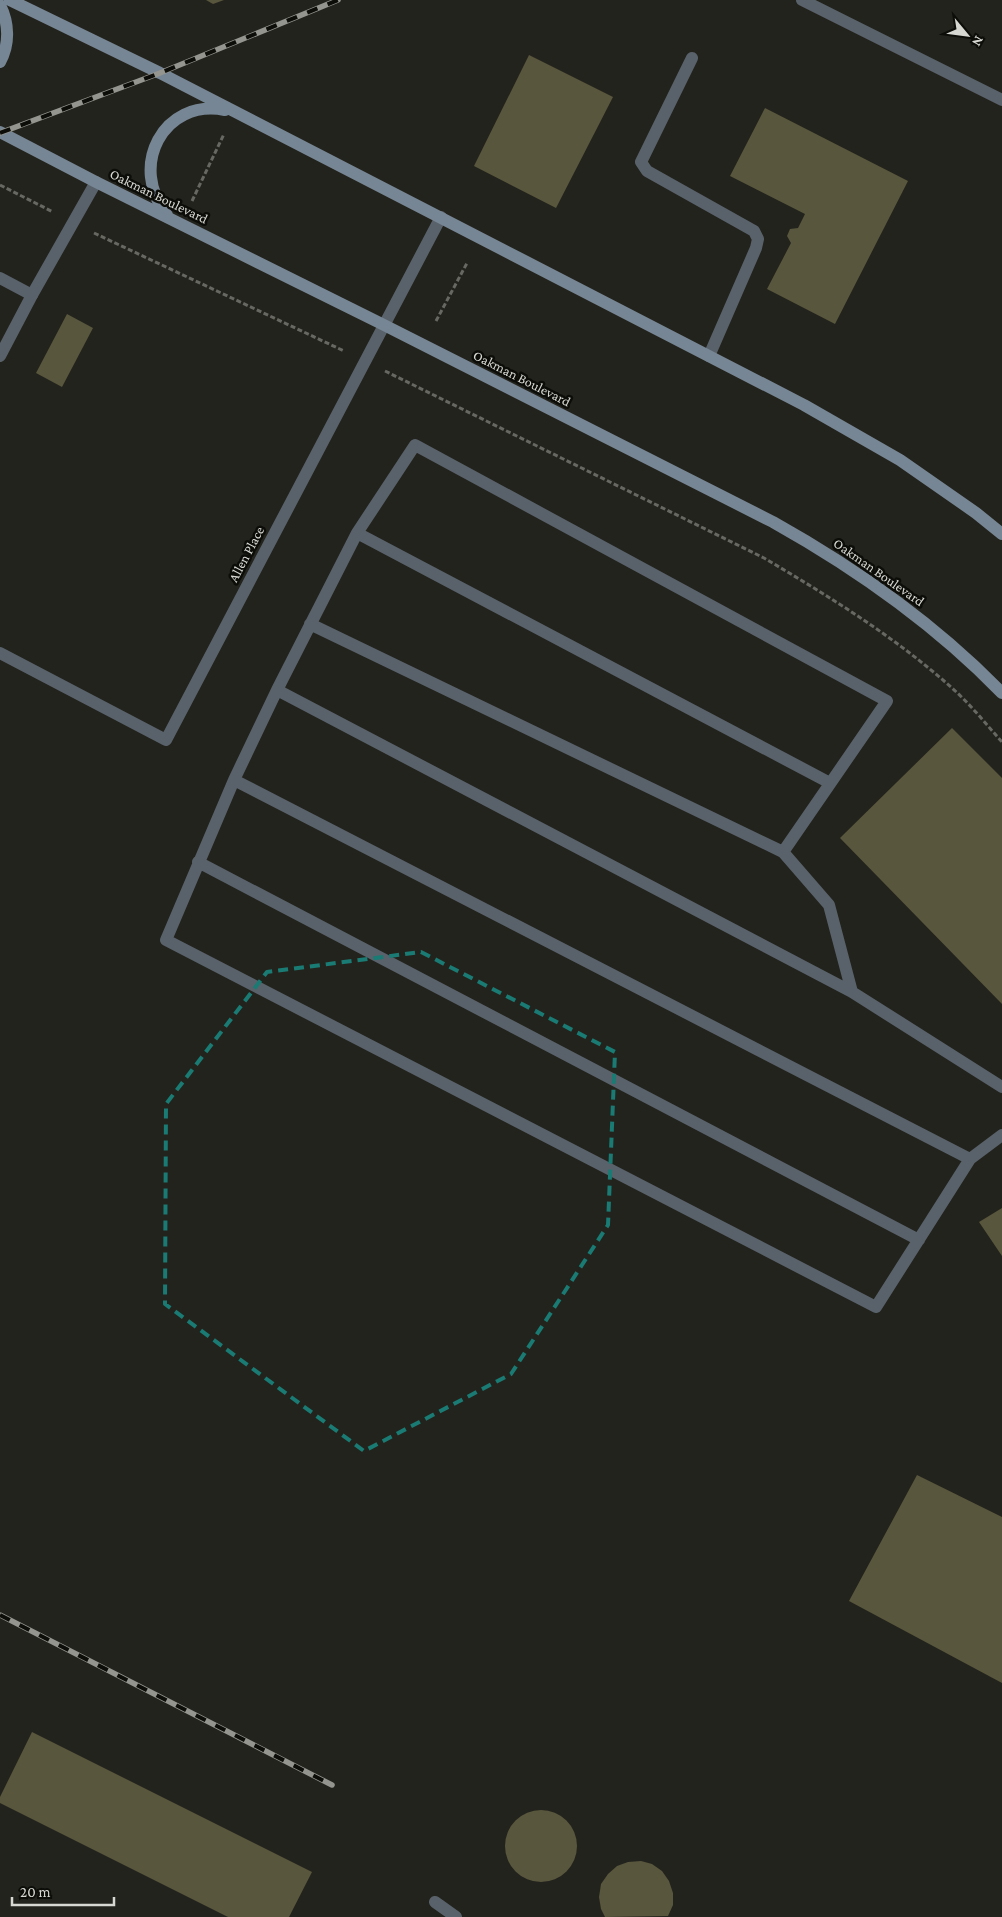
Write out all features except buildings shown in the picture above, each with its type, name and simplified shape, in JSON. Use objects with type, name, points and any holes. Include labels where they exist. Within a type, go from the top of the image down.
[{"type":"street","points":[[10,0],[160,73],[804,405],[900,460],[976,513],[1002,534]]},
{"type":"street","points":[[802,0],[1002,100]]},
{"type":"street","points":[[0,5],[7,28],[6,43],[0,62]]},
{"type":"street","points":[[692,58],[640,162],[647,171],[754,231],[758,239],[756,248],[709,356]]},
{"type":"street","points":[[170,218],[160,205],[153,190],[149,174],[151,157],[157,142],[167,127],[181,116],[198,110],[215,108],[233,111]]},
{"type":"street","name":"Oakman Boulevard","points":[[0,132],[764,517],[824,551],[873,583],[935,631],[980,670],[1002,693]]},
{"type":"street","points":[[0,356],[32,294],[96,182]]},
{"type":"street","name":"Allen Place","points":[[0,653],[166,740],[441,217]]},
{"type":"street","points":[[0,278],[32,294]]},
{"type":"street","points":[[783,852],[887,701],[415,445],[357,533],[310,624],[234,780],[166,940],[876,1306],[970,1160],[1002,1135]]},
{"type":"street","points":[[357,533],[830,782]]},
{"type":"street","points":[[310,624],[783,852],[830,904],[852,992]]},
{"type":"street","points":[[277,690],[852,992],[1002,1087]]},
{"type":"street","points":[[234,780],[970,1160]]},
{"type":"street","points":[[198,862],[919,1240]]},
{"type":"street","points":[[435,1902],[456,1917]]},
{"type":"path","points":[[192,201],[225,134]]},
{"type":"path","points":[[0,185],[73,223],[364,361],[772,562],[819,590],[890,638],[953,689],[1002,742]]},
{"type":"path","points":[[436,321],[467,262]]},
{"type":"highlighted area","points":[[421,952],[615,1052],[608,1225],[511,1374],[364,1451],[165,1304],[166,1104],[267,972]]},
{"type":"railway","points":[[0,133],[160,73],[338,0]]},
{"type":"railway","points":[[0,1615],[332,1785]]}]
